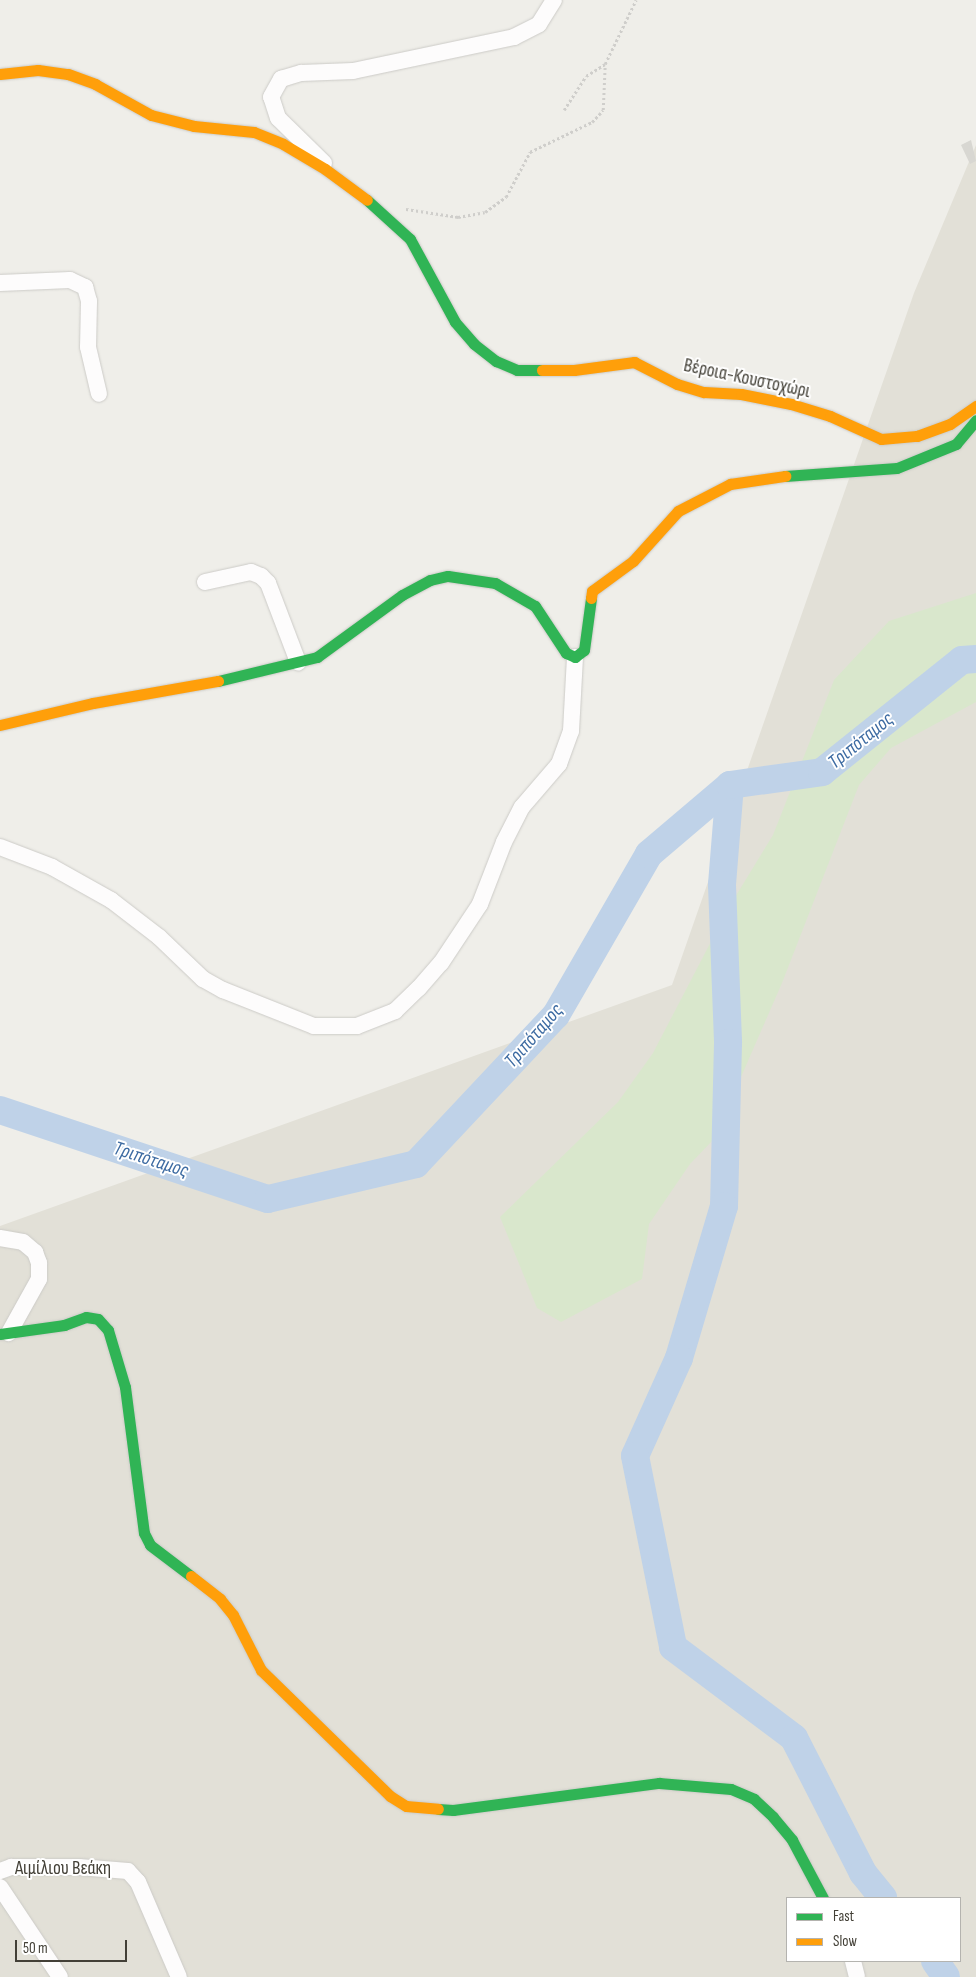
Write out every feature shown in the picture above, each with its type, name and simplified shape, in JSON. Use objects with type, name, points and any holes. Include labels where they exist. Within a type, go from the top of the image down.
[{"type":"street","points":[[334,176],[311,147],[278,118],[271,97],[281,80],[301,73],[353,71],[514,37],[538,24],[554,0]]},
{"type":"street","name":"Βέροια-Κουστοχώρι","points":[[0,74],[38,70],[68,74],[95,84],[151,115],[194,126],[254,132],[283,144],[334,176],[377,208],[410,238],[455,322],[474,344],[496,361],[517,370],[540,372],[634,362],[677,384],[704,392],[741,394],[791,404],[830,416],[881,439],[918,436],[950,424],[976,406]]},
{"type":"street","points":[[0,283],[70,280],[85,287],[89,301],[88,347],[99,394]]},
{"type":"street","points":[[574,657],[584,650],[592,590],[633,561],[678,511],[730,484],[764,476],[897,468],[956,444],[976,420]]},
{"type":"street","points":[[205,582],[251,572],[261,576],[268,583],[298,662]]},
{"type":"street","points":[[0,726],[93,703],[209,683],[317,657],[402,595],[430,580],[448,576],[495,584],[535,606],[566,652],[574,657]]},
{"type":"street","points":[[0,847],[52,868],[111,900],[159,937],[203,979],[223,990],[314,1026],[357,1026],[395,1011],[419,988],[441,963],[480,904],[504,842],[522,807],[559,764],[571,731],[574,657]]},
{"type":"street","points":[[0,1238],[23,1242],[34,1252],[40,1263],[39,1279],[5,1334]]},
{"type":"street","points":[[5,1334],[64,1325],[86,1317],[98,1319],[108,1330],[125,1387],[144,1533],[150,1545],[220,1598],[233,1616],[261,1670],[390,1796],[406,1806],[453,1810],[660,1783],[731,1789],[754,1799],[787,1835],[822,1897]]},
{"type":"street","name":"Αιμίλιου Βεάκη","points":[[0,1871],[11,1867],[79,1867],[128,1871],[138,1882],[179,1977]]},
{"type":"street","points":[[0,1887],[60,1977]]},
{"type":"path","points":[[403,209],[458,217],[485,212],[506,197],[530,152],[592,122],[603,110],[605,64],[636,0]]},
{"type":"path","points":[[564,110],[586,76],[605,64]]},
{"type":"shaded area","points":[[976,145],[976,1977],[0,1977],[0,1226],[672,985],[914,293]]},
{"type":"green space","points":[[976,593],[976,702],[891,748],[859,785],[782,983],[714,1139],[690,1164],[649,1224],[642,1279],[561,1322],[537,1308],[500,1217],[618,1102],[653,1053],[729,907],[773,835],[834,680],[889,621]]},
{"type":"building","points":[[971,140],[976,161],[970,164],[961,145]]},
{"type":"waterway","name":"Τριπόταμος","points":[[0,1110],[268,1199],[416,1164],[556,1015],[649,854],[730,785],[822,772],[962,660],[976,659]]},
{"type":"waterway","points":[[730,785],[722,885],[728,1043],[724,1206],[679,1358],[635,1456],[673,1647],[794,1738],[863,1873],[882,1897]]},
{"type":"waterway","points":[[936,1962],[946,1977]]},
{"type":"traffic: fast","points":[[367,200],[410,239],[455,322],[474,344],[496,361],[517,370],[542,370]]},
{"type":"traffic: fast","points":[[785,476],[897,468],[956,444],[976,420]]},
{"type":"traffic: fast","points":[[218,681],[317,657],[402,595],[430,580],[448,576],[495,583],[535,606],[566,653],[575,657],[584,650],[591,598]]},
{"type":"traffic: fast","points":[[0,1334],[64,1325],[86,1317],[98,1319],[108,1330],[125,1387],[144,1533],[150,1545],[191,1576]]},
{"type":"traffic: fast","points":[[438,1809],[453,1810],[659,1783],[731,1789],[754,1799],[773,1817],[792,1840],[822,1897]]},
{"type":"traffic: slow","points":[[0,74],[38,70],[68,74],[95,84],[151,115],[194,126],[254,132],[283,144],[325,169],[367,200]]},
{"type":"traffic: slow","points":[[542,370],[574,370],[634,362],[677,384],[704,392],[741,394],[791,404],[830,416],[881,439],[917,436],[950,424],[976,406]]},
{"type":"traffic: slow","points":[[591,598],[592,591],[633,561],[678,511],[730,484],[785,476]]},
{"type":"traffic: slow","points":[[0,725],[93,703],[218,681]]},
{"type":"traffic: slow","points":[[191,1576],[220,1599],[233,1615],[261,1670],[390,1796],[406,1806],[438,1809]]}]
